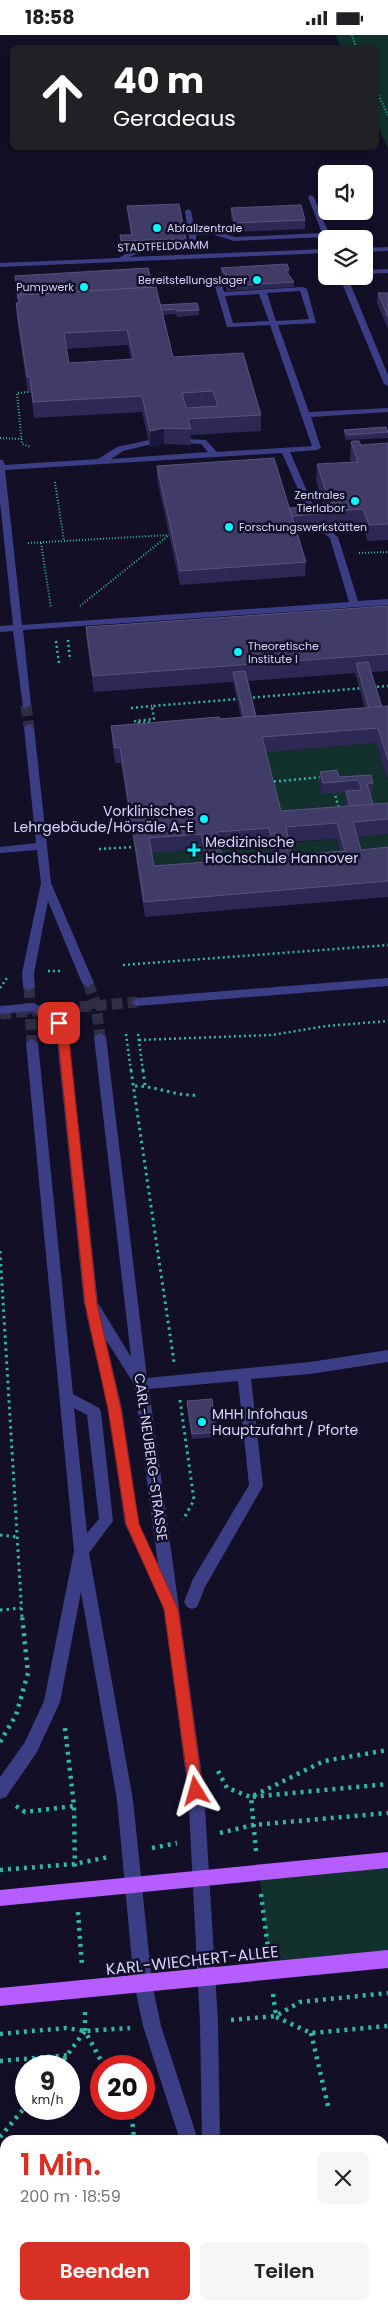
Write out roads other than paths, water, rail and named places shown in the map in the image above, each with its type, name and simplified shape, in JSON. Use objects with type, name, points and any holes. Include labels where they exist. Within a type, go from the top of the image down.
[{"type":"main road","points":[[0,1898],[388,1860]]},
{"type":"main road","name":"KARL-WIECHERT-ALLEE","points":[[0,1997],[388,1959]]},
{"type":"street","points":[[311,197],[324,230]]},
{"type":"street","points":[[122,259],[130,252],[140,249],[194,246],[188,211]]},
{"type":"street","points":[[192,233],[213,232],[234,239],[318,237]]},
{"type":"street","points":[[373,250],[388,249]]},
{"type":"street","name":"STADTFELDDAMM","points":[[0,265],[318,251]]},
{"type":"street","points":[[373,272],[388,271]]},
{"type":"street","points":[[156,283],[216,281],[220,294],[230,325],[313,321],[303,289],[220,294]]},
{"type":"street","points":[[347,285],[388,385]]},
{"type":"street","points":[[26,705],[0,465],[99,462],[317,448],[262,291]]},
{"type":"street","points":[[306,415],[388,410]]},
{"type":"street","points":[[190,441],[203,442],[215,455]]},
{"type":"street","points":[[99,462],[120,449],[149,443]]},
{"type":"street","points":[[285,450],[319,525],[334,537],[355,605]]},
{"type":"street","points":[[0,629],[388,602]]},
{"type":"street","points":[[29,727],[46,883],[88,983]]},
{"type":"street","points":[[0,849],[42,846]]},
{"type":"street","points":[[29,987],[28,973],[46,883]]},
{"type":"street","points":[[137,1002],[388,982]]},
{"type":"street","points":[[0,1016],[6,1009],[34,1007],[59,1023],[64,1039],[91,1304],[115,1409],[132,1524],[171,1609]]},
{"type":"street","name":"CARL-NEUBERG-STRASSE","points":[[100,1037],[141,1384],[196,1791],[209,2021],[211,2135]]},
{"type":"street","points":[[32,1043],[81,1551],[125,1800],[143,1983],[152,2026],[187,2135]]},
{"type":"street","points":[[91,1304],[141,1384],[310,1368],[388,1355]]},
{"type":"street","points":[[192,1602],[198,1584],[256,1485],[244,1374]]},
{"type":"street","points":[[4,1796],[31,1747],[52,1702],[81,1551],[106,1521],[94,1412],[65,1397]]},
{"type":"tunnel","points":[[26,705],[29,727]]},
{"type":"tunnel","points":[[88,983],[96,1006]]},
{"type":"tunnel","points":[[29,987],[30,1011]]},
{"type":"tunnel","points":[[96,1006],[137,1002]]},
{"type":"tunnel","points":[[30,1011],[96,1006]]},
{"type":"tunnel","points":[[96,1006],[100,1037]]},
{"type":"tunnel","points":[[0,1014],[30,1011]]},
{"type":"tunnel","points":[[30,1011],[32,1043]]},
{"type":"place","name":"Abfallzentrale","points":[[157,228]]},
{"type":"place","name":"Bereitstellungslager","points":[[257,280]]},
{"type":"place","name":"Pumpwerk","points":[[84,287]]},
{"type":"place","name":"Zentrales Tierlabor","points":[[355,501]]},
{"type":"place","name":"Forschungswerkstätten","points":[[229,527]]},
{"type":"place","name":"Theoretische Institute I","points":[[238,652]]},
{"type":"place","name":"Vorklinisches Lehrgebäude/Hörsäle A-E","points":[[204,819]]},
{"type":"place","name":"Medizinische Hochschule Hannover","points":[[194,850]]},
{"type":"place","name":"MHH Infohaus Hauptzufahrt / Pforte","points":[[202,1422]]}]
